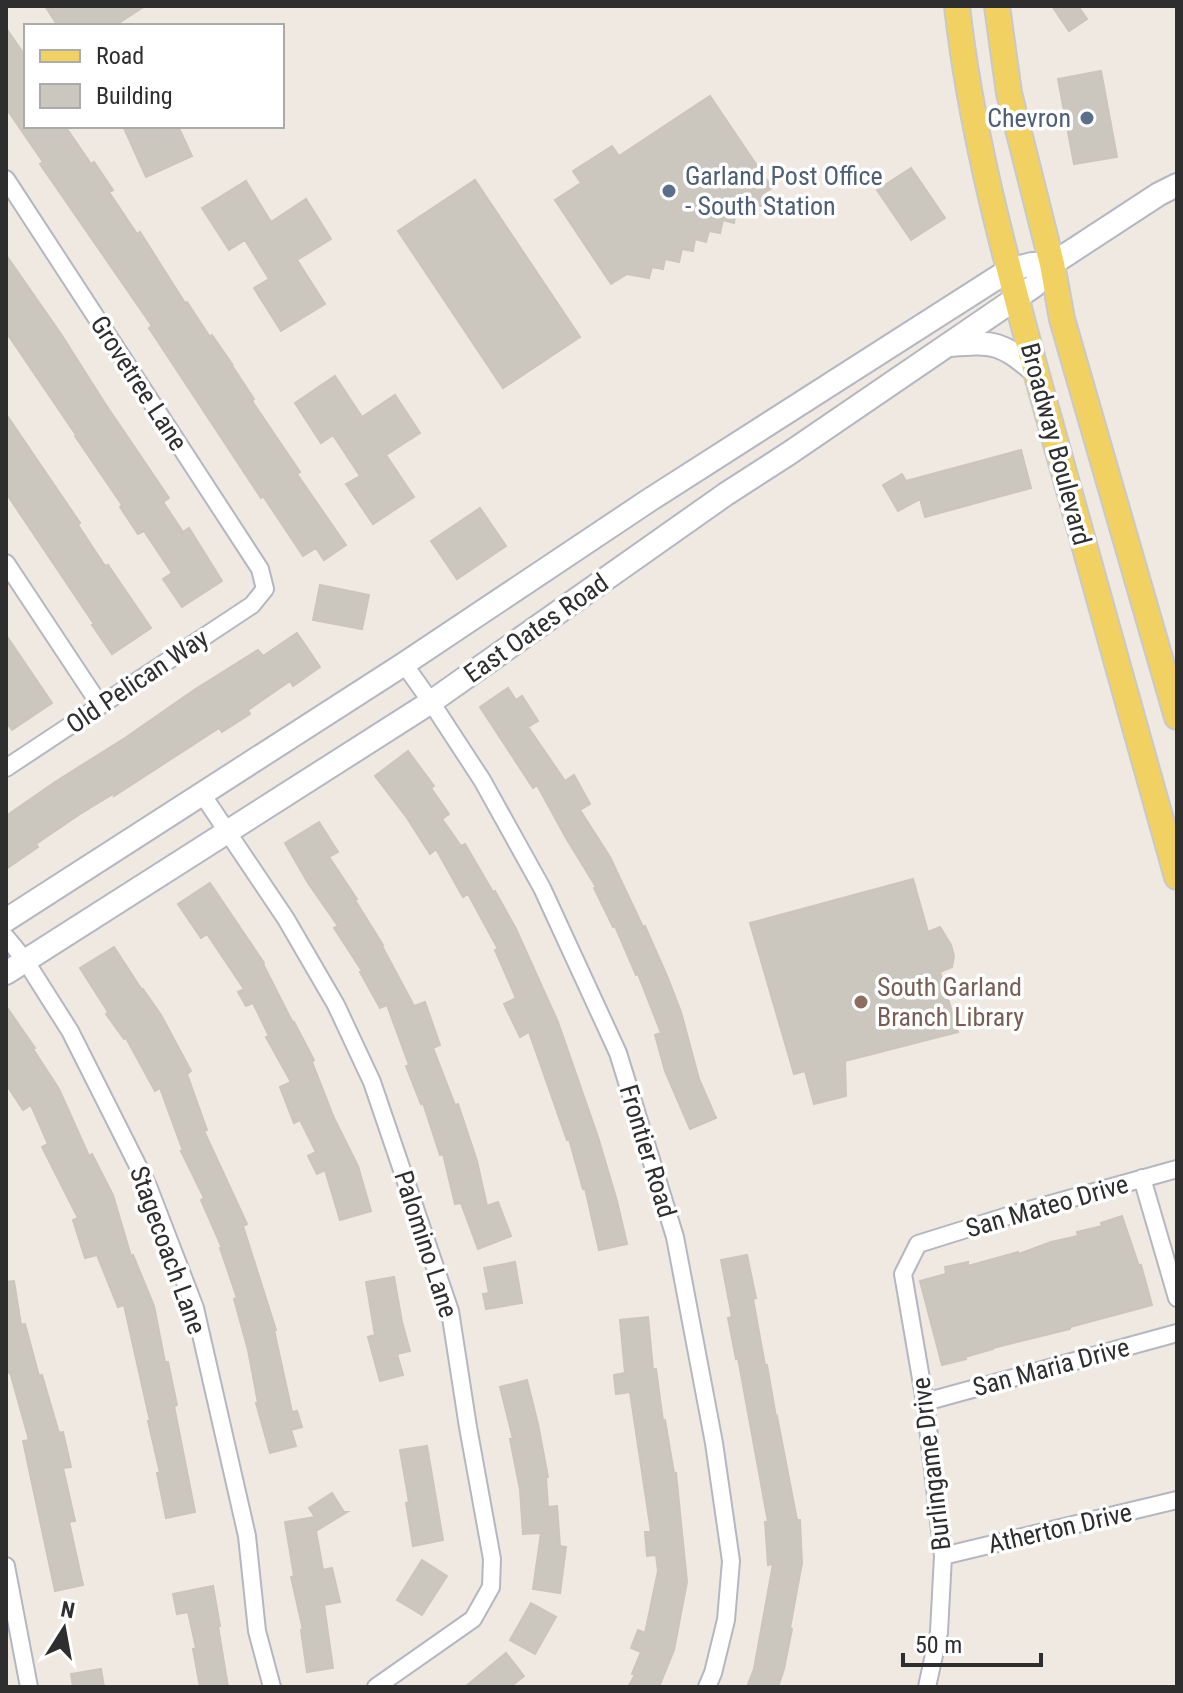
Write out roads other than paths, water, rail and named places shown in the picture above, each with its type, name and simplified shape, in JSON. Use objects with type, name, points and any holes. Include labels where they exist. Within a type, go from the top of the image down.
[{"type":"main road","name":"Broadway Boulevard","points":[[957,6],[978,139],[1016,298],[1177,877]]},
{"type":"main road","name":"Broadway Boulevard","points":[[997,6],[1009,93],[1052,264],[1062,319],[1177,717]]},
{"type":"main road","name":"East Oates Road","points":[[15,966],[431,702],[726,494],[1034,286],[1052,264],[1177,185]]},
{"type":"main road","name":"East Oates Road","points":[[6,920],[1009,270],[1032,264],[1052,264]]},
{"type":"main road","points":[[945,346],[980,342],[999,346],[1036,372]]},
{"type":"main road","points":[[708,463],[726,494]]},
{"type":"street","name":"Grovetree Lane","points":[[6,179],[260,569],[265,589]]},
{"type":"street","points":[[6,563],[100,705]]},
{"type":"street","name":"Old Pelican Way","points":[[6,768],[252,605],[265,589]]},
{"type":"street","name":"Frontier Road","points":[[404,664],[482,780],[542,888],[618,1053],[675,1237],[714,1443],[731,1561],[726,1620],[707,1687]]},
{"type":"street","name":"Palomino Lane","points":[[202,794],[286,919],[336,1005],[372,1082],[450,1311],[492,1559],[491,1587],[473,1619],[376,1687]]},
{"type":"street","name":"Stagecoach Lane","points":[[6,937],[15,966],[70,1031],[148,1186],[195,1308],[247,1536],[257,1631],[272,1687]]},
{"type":"street","name":"San Mateo Drive","points":[[918,1244],[1177,1169]]},
{"type":"street","points":[[1142,1178],[1177,1298]]},
{"type":"street","name":"Burlingame Drive","points":[[918,1244],[903,1274],[925,1402],[943,1556],[939,1632],[927,1687]]},
{"type":"street","name":"San Maria Drive","points":[[925,1402],[1177,1333]]},
{"type":"street","name":"Atherton Drive","points":[[943,1556],[1177,1500]]},
{"type":"street","points":[[6,1566],[29,1687]]},
{"type":"place","name":"Chevron","points":[[1087,118]]},
{"type":"place","name":"Garland Post Office - South Station","points":[[669,191]]},
{"type":"place","name":"South Garland Branch Library","points":[[861,1002]]}]
